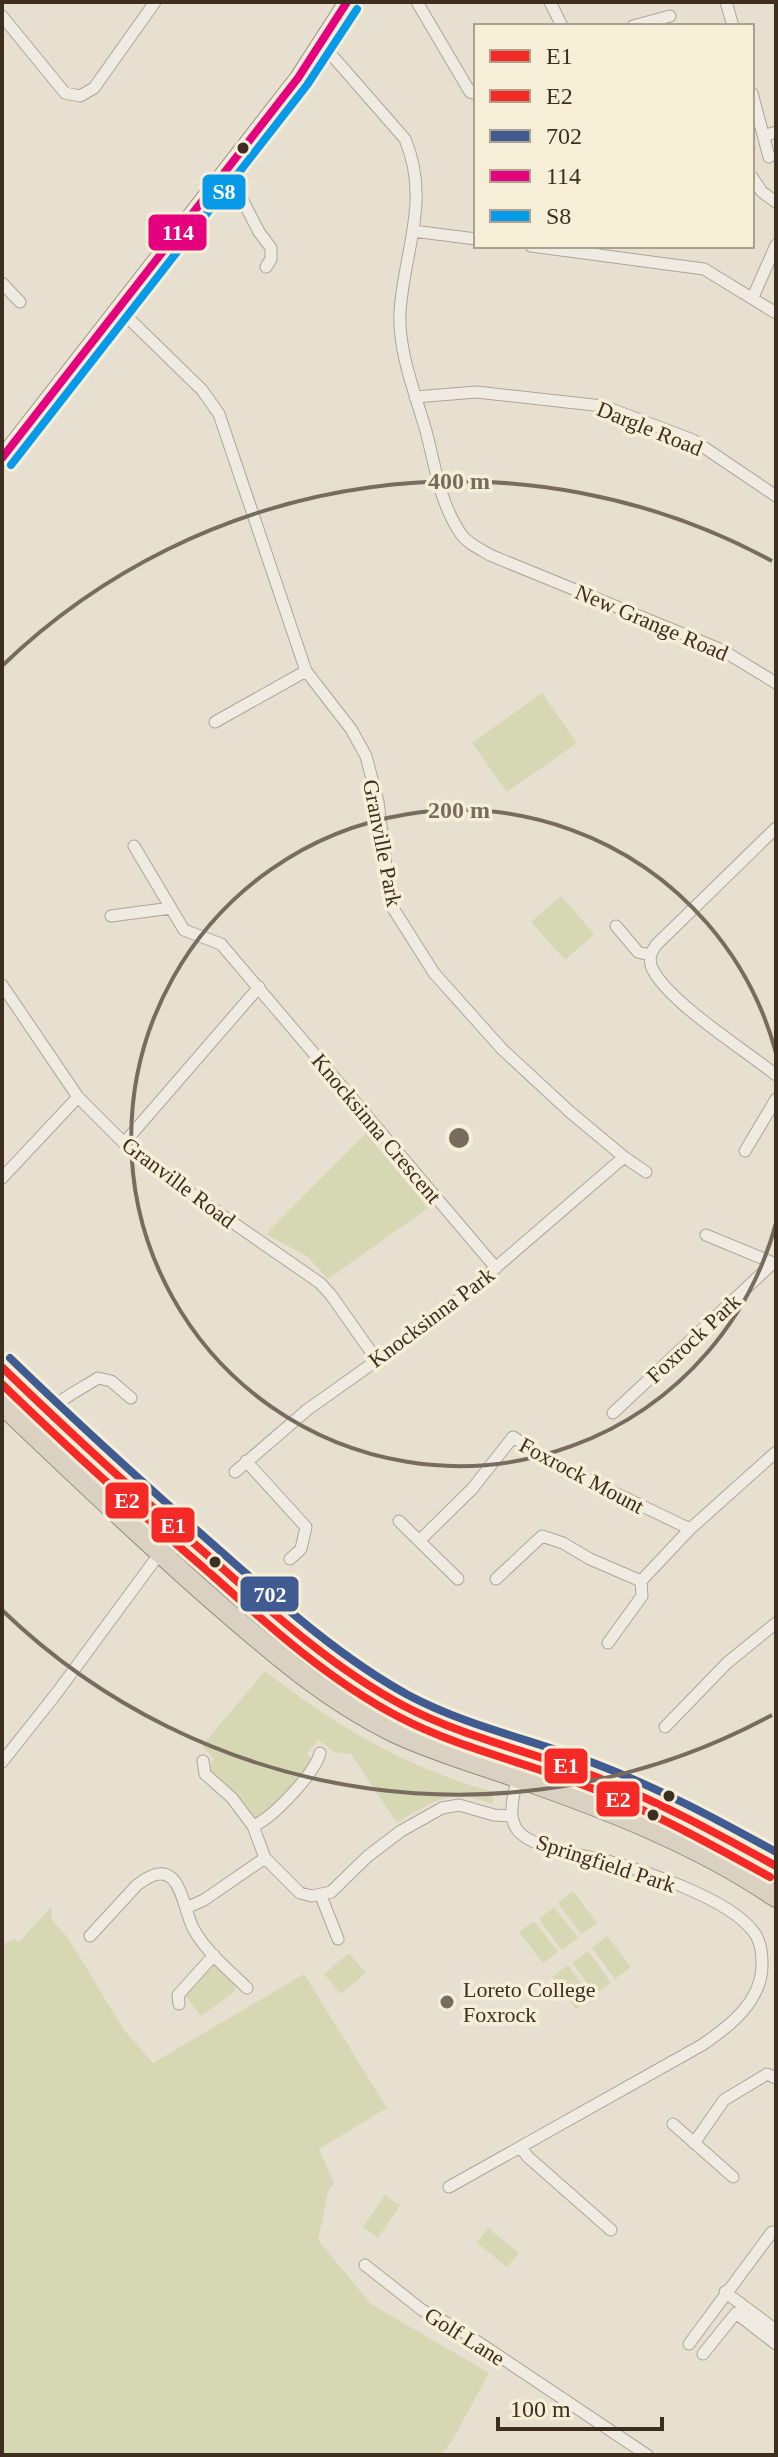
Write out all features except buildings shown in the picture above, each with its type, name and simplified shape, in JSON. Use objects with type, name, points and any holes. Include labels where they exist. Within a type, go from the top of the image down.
[{"type":"highway","points":[[2,1367],[47,1412],[244,1587],[311,1644],[363,1681],[405,1707],[678,1812],[776,1866]]},
{"type":"highway","points":[[2,1404],[160,1553],[313,1685],[396,1733],[646,1826],[722,1863],[776,1897]]},
{"type":"main road","points":[[2,458],[322,44],[347,2]]},
{"type":"street","points":[[2,16],[65,93],[80,96],[94,88],[155,2]]},
{"type":"street","points":[[417,2],[470,92],[474,93]]},
{"type":"street","points":[[550,2],[561,24]]},
{"type":"street","points":[[726,2],[732,24]]},
{"type":"street","points":[[640,24],[670,16]]},
{"type":"street","name":"New Grange Road","points":[[322,44],[405,139],[416,171],[413,231],[400,313],[403,340],[415,397],[446,507],[462,537],[490,555],[524,570],[722,650],[776,683]]},
{"type":"street","points":[[754,98],[770,134],[769,157]]},
{"type":"street","points":[[222,176],[242,199],[271,248],[271,259],[266,267]]},
{"type":"street","points":[[754,180],[762,192],[776,202]]},
{"type":"street","points":[[413,231],[474,239]]},
{"type":"street","points":[[753,297],[776,245]]},
{"type":"street","points":[[546,248],[704,269],[776,313]]},
{"type":"street","points":[[2,283],[20,302]]},
{"type":"street","name":"Granville Park","points":[[119,309],[202,390],[219,414],[306,671],[351,729],[366,756],[378,802],[391,905],[434,973],[502,1049],[570,1112],[646,1172]]},
{"type":"street","name":"Dargle Road","points":[[415,397],[476,392],[603,406],[693,440],[776,496]]},
{"type":"street","points":[[215,722],[306,671]]},
{"type":"street","points":[[776,828],[656,945],[650,955],[653,970],[676,996],[703,1021],[776,1075]]},
{"type":"street","points":[[111,916],[171,908],[134,846]]},
{"type":"street","name":"Knocksinna Crescent","points":[[171,908],[184,930],[221,944],[496,1268]]},
{"type":"street","points":[[616,926],[638,952],[650,955]]},
{"type":"street","name":"Granville Road","points":[[2,985],[78,1097],[154,1168],[320,1283],[376,1359]]},
{"type":"street","points":[[124,1143],[259,987]]},
{"type":"street","points":[[2,1178],[78,1097]]},
{"type":"street","points":[[745,1151],[776,1099]]},
{"type":"street","name":"Knocksinna Park","points":[[235,1472],[307,1410],[442,1314],[624,1157]]},
{"type":"street","name":"Foxrock Park","points":[[613,1413],[774,1263],[706,1235]]},
{"type":"street","points":[[47,1412],[64,1396],[87,1387],[98,1378],[111,1381],[131,1398]]},
{"type":"street","name":"Foxrock Mount","points":[[420,1540],[472,1489],[513,1437],[551,1462],[690,1529]]},
{"type":"street","points":[[608,1643],[642,1596],[641,1581],[690,1529],[776,1452]]},
{"type":"street","points":[[246,1461],[306,1527],[301,1549],[290,1559]]},
{"type":"street","points":[[399,1521],[458,1579]]},
{"type":"street","points":[[496,1579],[542,1536],[641,1581]]},
{"type":"street","points":[[2,1762],[160,1553]]},
{"type":"street","points":[[665,1727],[727,1663],[776,1623]]},
{"type":"street","name":"Springfield Park","points":[[528,1752],[519,1778],[512,1816],[514,1826],[523,1836],[660,1877],[745,1923],[755,1933],[761,1947]]},
{"type":"street","points":[[253,1826],[273,1815],[287,1800],[316,1767],[320,1753]]},
{"type":"street","points":[[203,1761],[205,1774],[232,1798],[253,1826],[265,1858],[300,1893],[321,1896],[341,1885],[368,1856],[401,1831],[442,1808],[470,1806],[494,1815],[512,1816]]},
{"type":"street","points":[[188,1907],[204,1900],[265,1858]]},
{"type":"street","points":[[90,1936],[137,1885],[153,1875],[161,1875],[177,1882],[193,1927],[214,1955],[247,1988]]},
{"type":"street","points":[[321,1896],[338,1939]]},
{"type":"street","points":[[449,2187],[724,2030],[757,1991],[762,1969],[761,1947],[776,1945]]},
{"type":"street","points":[[179,2004],[178,1995],[214,1955]]},
{"type":"street","points":[[694,2143],[731,2094],[767,2074],[776,2078]]},
{"type":"street","points":[[673,2124],[733,2177]]},
{"type":"street","points":[[521,2148],[611,2230]]},
{"type":"street","points":[[689,2344],[772,2232]]},
{"type":"street","name":"Golf Lane","points":[[365,2265],[422,2310],[460,2330],[647,2455]]},
{"type":"street","points":[[725,2292],[776,2330]]},
{"type":"street","points":[[703,2354],[736,2313],[776,2344]]},
{"type":"green space","points":[[542,693],[577,743],[507,792],[472,743]]},
{"type":"green space","points":[[561,896],[594,934],[565,960],[531,922]]},
{"type":"green space","points":[[366,1133],[428,1208],[328,1279],[308,1257],[266,1234]]},
{"type":"green space","points":[[265,1671],[319,1710],[373,1743],[430,1770],[493,1792],[493,1804],[465,1797],[443,1799],[397,1823],[351,1754],[334,1752],[318,1740],[307,1754],[313,1765],[267,1813],[259,1819],[252,1816],[207,1769],[214,1759],[202,1746]]},
{"type":"green space","points":[[573,1891],[597,1923],[581,1934],[558,1903]]},
{"type":"green space","points":[[52,1906],[51,1919],[68,1938],[124,2030],[153,2063],[304,1974],[387,2108],[319,2149],[334,2183],[328,2192],[318,2240],[371,2304],[489,2373],[452,2441],[441,2455],[2,2455],[2,1945],[14,1939],[19,1942]]},
{"type":"green space","points":[[554,1907],[578,1938],[562,1950],[539,1919]]},
{"type":"green space","points":[[534,1921],[558,1952],[543,1963],[519,1932]]},
{"type":"green space","points":[[607,1936],[631,1967],[615,1979],[592,1948]]},
{"type":"green space","points":[[588,1951],[611,1983],[596,1994],[572,1963]]},
{"type":"green space","points":[[349,1953],[366,1973],[341,1994],[324,1974]]},
{"type":"green space","points":[[211,1964],[220,1966],[237,1984],[234,1992],[201,2016],[185,1996]]},
{"type":"green space","points":[[568,1965],[591,1997],[576,2009],[552,1977]]},
{"type":"green space","points":[[385,2195],[400,2205],[378,2238],[363,2227]]},
{"type":"green space","points":[[488,2228],[519,2253],[507,2267],[477,2243]]},
{"type":"transit line","name":"114","points":[[2,458],[298,78],[347,2]]},
{"type":"transit line","name":"S8","points":[[11,465],[307,85],[357,9]]},
{"type":"transit line","name":"702","points":[[10,1358],[116,1458],[269,1593],[359,1665],[408,1695],[454,1716],[573,1755],[643,1783],[776,1852]]},
{"type":"transit line","name":"E1","points":[[2,1367],[264,1605],[308,1642],[379,1692],[426,1717],[568,1766],[639,1795],[776,1866]]},
{"type":"transit line","name":"E2","points":[[2,1384],[256,1614],[349,1687],[421,1728],[610,1795],[680,1828],[770,1877]]},
{"type":"place","name":"Loreto College Foxrock","points":[[447,2002]]}]
